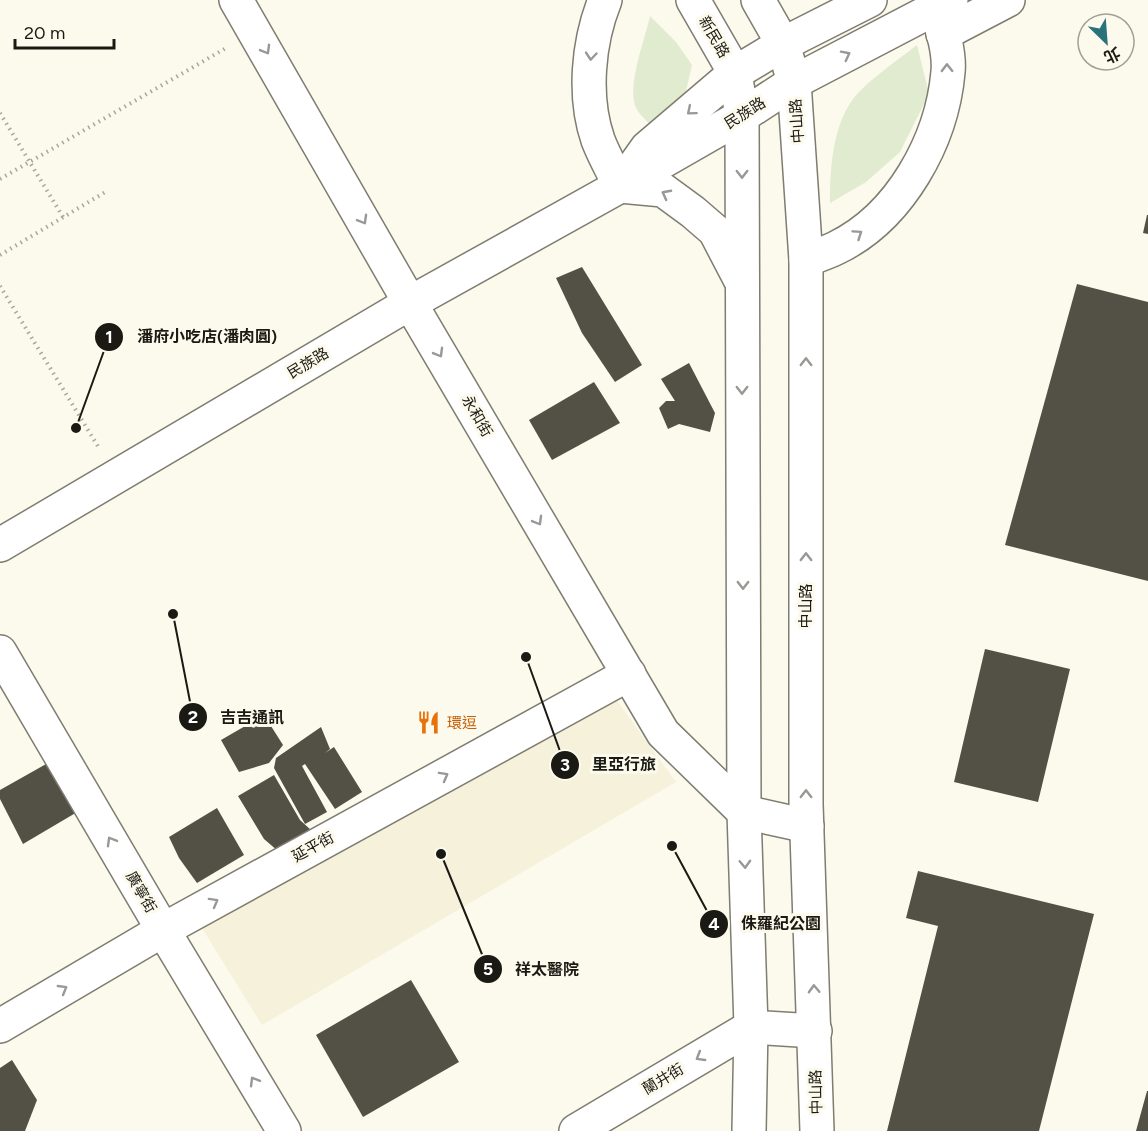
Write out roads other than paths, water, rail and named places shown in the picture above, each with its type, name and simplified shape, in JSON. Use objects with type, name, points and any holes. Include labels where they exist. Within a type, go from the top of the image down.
[{"type":"main road","name":"永和街","points":[[236,0],[410,303],[663,733],[744,812]]},
{"type":"main road","points":[[605,0],[595,24],[590,60],[593,122],[598,142],[620,186],[663,190],[715,231],[742,284]]},
{"type":"main road","name":"新民路","points":[[693,0],[735,73]]},
{"type":"main road","points":[[758,0],[783,44]]},
{"type":"main road","name":"民族路","points":[[620,186],[648,148],[735,73],[783,44],[870,0]]},
{"type":"main road","points":[[944,14],[970,0]]},
{"type":"main road","points":[[944,14],[1008,0]]},
{"type":"main road","points":[[806,260],[837,248],[871,225],[898,195],[924,158],[933,139],[948,70],[944,14]]},
{"type":"main road","name":"民族路","points":[[0,545],[410,303],[742,116],[794,82],[944,14]]},
{"type":"main road","name":"中山路","points":[[783,44],[794,82],[806,260],[807,826],[817,1131]]},
{"type":"main road","points":[[735,73],[742,116],[744,812],[751,1028],[749,1131]]},
{"type":"main road","name":"廣寧街","points":[[0,652],[284,1131]]},
{"type":"main road","name":"延平街","points":[[0,1026],[163,930],[629,674]]},
{"type":"main road","points":[[744,812],[807,826]]},
{"type":"main road","points":[[751,1028],[815,1031]]},
{"type":"main road","name":"蘭井街","points":[[576,1131],[751,1028]]},
{"type":"place","name":"潘府小吃店(潘肉圓)","points":[[76,428]]},
{"type":"place","name":"吉吉通訊","points":[[173,614]]},
{"type":"place","name":"里亞行旅","points":[[526,657]]},
{"type":"place","name":"環逗","points":[[429,723]]},
{"type":"place","name":"侏羅紀公園","points":[[672,846]]},
{"type":"place","name":"祥太醫院","points":[[441,854]]}]
